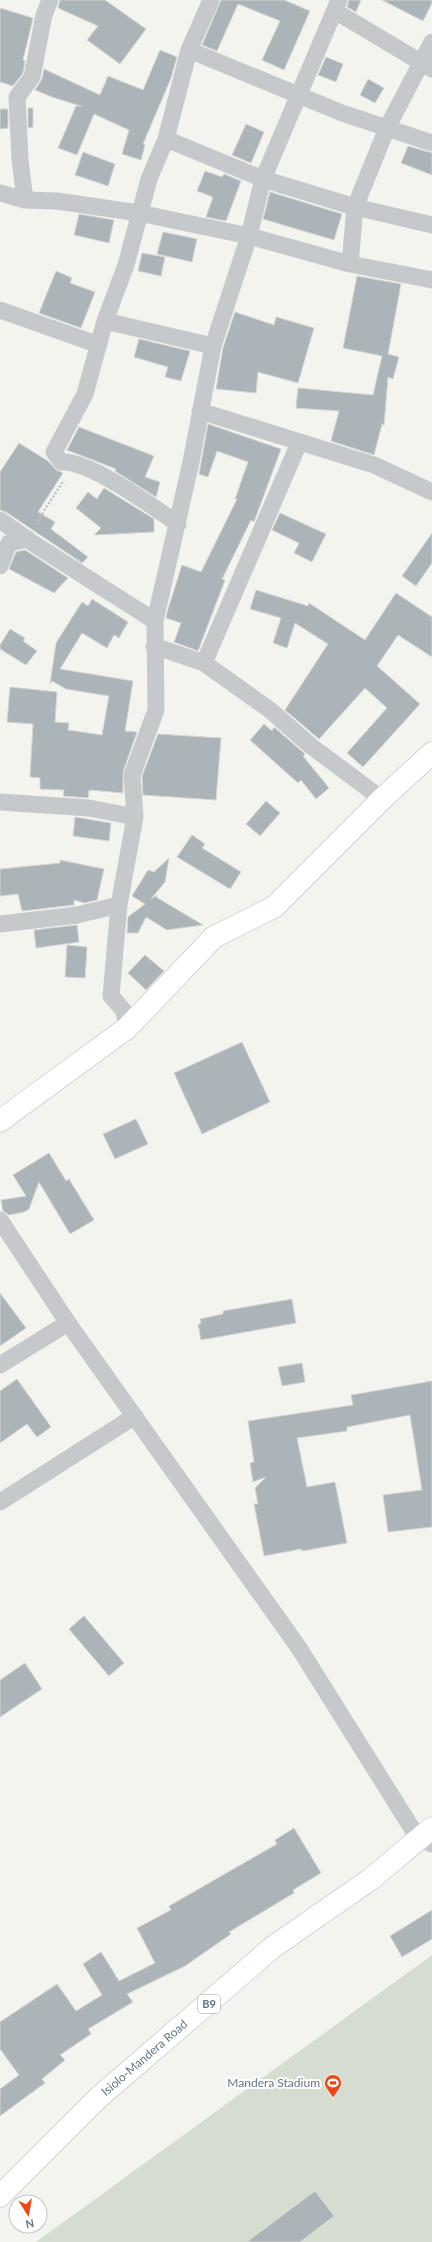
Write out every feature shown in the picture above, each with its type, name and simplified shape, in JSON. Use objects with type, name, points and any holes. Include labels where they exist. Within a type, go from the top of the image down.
[{"type":"main road","points":[[0,1121],[127,1028],[214,937],[274,907],[382,799],[432,753]]},
{"type":"main road","name":"Isiolo-Mandera Road","points":[[0,2196],[98,2098],[273,1947],[371,1880],[427,1837]]},
{"type":"street","points":[[25,200],[20,160],[17,97],[32,77],[44,15],[50,0]]},
{"type":"street","points":[[178,524],[130,490],[74,462],[60,462],[54,452],[85,394],[105,321],[126,265],[149,179],[166,139],[188,50],[211,0]]},
{"type":"street","points":[[127,1028],[124,1011],[111,996],[119,906],[135,817],[132,775],[156,710],[154,646],[155,621],[178,524],[213,346],[249,236],[264,179],[298,93],[337,5],[426,66]]},
{"type":"street","points":[[350,264],[356,207],[387,128],[426,66],[432,42]]},
{"type":"street","points":[[188,50],[298,93],[342,113],[432,143]]},
{"type":"street","points":[[166,139],[264,179],[356,207],[432,225]]},
{"type":"street","points":[[0,192],[25,200],[57,201],[139,213],[249,236],[350,264],[432,280]]},
{"type":"street","points":[[0,310],[99,345]]},
{"type":"street","points":[[105,321],[213,346]]},
{"type":"street","points":[[200,411],[299,443],[374,465],[432,492]]},
{"type":"street","points":[[204,663],[299,443]]},
{"type":"street","points":[[0,520],[155,621]]},
{"type":"street","points":[[0,566],[9,543],[28,539]]},
{"type":"street","points":[[154,646],[204,663],[270,710],[311,746],[382,799]]},
{"type":"street","points":[[0,802],[89,808],[135,817]]},
{"type":"street","points":[[0,924],[76,915],[119,906]]},
{"type":"street","points":[[0,1220],[68,1324],[300,1648],[427,1837]]},
{"type":"street","points":[[0,1365],[68,1324]]},
{"type":"street","points":[[0,1502],[135,1416]]},
{"type":"path","points":[[28,539],[74,462]]},
{"type":"shaded area","name":"Mandera Stadium","points":[[432,1955],[432,2242],[36,2242]]},
{"type":"building","points":[[60,0],[105,0],[146,29],[120,64],[87,40],[98,26],[58,8]]},
{"type":"building","points":[[221,0],[284,0],[310,11],[284,70],[262,60],[280,21],[238,4],[217,51],[202,45]]},
{"type":"building","points":[[349,0],[361,0],[356,12],[347,7]]},
{"type":"building","points":[[382,0],[432,0],[432,3],[423,21]]},
{"type":"building","points":[[0,8],[33,18],[23,60],[25,61],[23,73],[13,86],[0,82]]},
{"type":"building","points":[[160,50],[177,57],[171,78],[143,144],[145,145],[141,160],[122,154],[129,130],[94,114],[77,155],[58,148],[76,106],[81,106],[35,90],[42,79],[44,69],[100,95],[108,76],[143,90]]},
{"type":"building","points":[[326,57],[343,64],[336,82],[318,75]]},
{"type":"building","points":[[368,79],[384,88],[375,103],[360,95]]},
{"type":"building","points":[[28,108],[33,108],[33,127],[28,128]]},
{"type":"building","points":[[0,109],[8,109],[8,128],[0,129]]},
{"type":"building","points":[[246,124],[264,132],[251,163],[232,155]]},
{"type":"building","points":[[408,146],[432,153],[432,175],[401,163]]},
{"type":"building","points":[[83,152],[115,164],[108,186],[75,175]]},
{"type":"building","points":[[205,171],[222,177],[224,174],[241,181],[226,221],[206,217],[213,197],[197,191]]},
{"type":"building","points":[[270,192],[342,214],[334,240],[263,219]]},
{"type":"building","points":[[79,214],[114,220],[109,243],[74,235]]},
{"type":"building","points":[[163,232],[197,239],[192,262],[157,254]]},
{"type":"building","points":[[142,253],[165,257],[161,276],[138,271]]},
{"type":"building","points":[[56,271],[72,278],[70,283],[95,292],[81,328],[39,313]]},
{"type":"building","points":[[357,276],[401,284],[388,354],[399,357],[393,379],[388,377],[384,425],[382,424],[374,455],[331,441],[339,411],[296,408],[298,388],[373,395],[382,356],[343,348]]},
{"type":"building","points":[[235,312],[274,325],[276,317],[314,328],[298,383],[258,372],[256,393],[216,389],[223,348]]},
{"type":"building","points":[[139,339],[190,351],[181,381],[165,377],[168,367],[134,357]]},
{"type":"building","points":[[208,424],[281,449],[254,522],[251,520],[222,579],[225,580],[198,651],[174,642],[181,623],[166,618],[168,609],[182,565],[201,572],[237,499],[235,499],[248,462],[217,451],[208,477],[199,474]]},
{"type":"building","points":[[79,427],[154,456],[145,477],[160,482],[156,497],[115,471],[116,469],[67,450]]},
{"type":"building","points":[[19,443],[48,461],[56,470],[63,473],[38,512],[55,522],[51,529],[88,557],[82,563],[6,512],[0,510],[0,472]]},
{"type":"building","points":[[104,488],[154,519],[154,532],[94,535],[101,528],[76,508],[88,492],[97,499]]},
{"type":"building","points":[[280,513],[326,534],[312,562],[294,553],[299,543],[272,530]]},
{"type":"building","points":[[432,533],[432,563],[416,586],[402,576]]},
{"type":"building","points":[[25,550],[68,578],[54,593],[9,569],[16,552]]},
{"type":"building","points":[[256,590],[308,606],[309,603],[365,640],[396,593],[432,617],[432,657],[398,635],[377,666],[420,704],[363,767],[347,753],[387,708],[365,688],[319,739],[285,710],[328,644],[295,623],[287,648],[273,643],[281,618],[250,609]]},
{"type":"building","points":[[92,599],[128,622],[119,638],[114,635],[107,648],[82,633],[60,669],[133,681],[125,731],[137,732],[123,772],[123,793],[89,790],[88,798],[63,796],[64,790],[40,789],[40,778],[30,777],[33,724],[7,722],[10,687],[57,692],[55,722],[69,723],[68,730],[102,735],[109,696],[66,689],[52,681],[50,684],[56,643],[82,602],[88,606]]},
{"type":"building","points":[[10,629],[25,638],[23,641],[37,651],[26,665],[0,649],[0,645]]},
{"type":"building","points":[[264,724],[272,731],[274,727],[305,754],[303,756],[329,788],[316,799],[301,780],[298,783],[250,740]]},
{"type":"building","points":[[158,734],[221,738],[216,800],[143,795],[142,776]]},
{"type":"building","points":[[266,801],[280,813],[260,836],[246,824]]},
{"type":"building","points":[[75,817],[111,823],[109,841],[73,836]]},
{"type":"building","points":[[192,835],[205,844],[202,848],[241,872],[230,889],[177,857]]},
{"type":"building","points":[[169,858],[165,882],[151,899],[157,895],[156,897],[203,925],[167,930],[146,917],[138,933],[127,933],[128,917],[145,904],[132,896],[148,870],[154,872]]},
{"type":"building","points":[[60,860],[104,869],[97,900],[85,903],[74,900],[74,905],[22,911],[18,894],[0,896],[0,869],[60,863]]},
{"type":"building","points":[[77,925],[79,942],[36,948],[34,930]]},
{"type":"building","points":[[67,945],[87,947],[85,978],[65,977]]},
{"type":"building","points":[[145,955],[164,971],[146,990],[128,973]]},
{"type":"building","points":[[242,1042],[270,1102],[202,1134],[174,1073]]},
{"type":"building","points":[[136,1119],[148,1144],[115,1159],[103,1134]]},
{"type":"building","points":[[49,1153],[66,1181],[69,1179],[94,1220],[70,1234],[39,1182],[29,1209],[24,1212],[9,1215],[3,1211],[1,1200],[26,1196],[13,1175]]},
{"type":"building","points":[[0,1293],[26,1328],[0,1346]]},
{"type":"building","points":[[292,1299],[296,1323],[201,1340],[198,1324],[201,1324],[200,1319],[223,1314],[223,1311]]},
{"type":"building","points":[[302,1363],[305,1382],[282,1386],[278,1367]]},
{"type":"building","points":[[17,1379],[51,1427],[37,1437],[27,1424],[0,1443],[0,1391]]},
{"type":"building","points":[[432,1381],[432,1527],[388,1532],[383,1495],[422,1490],[410,1415],[347,1427],[347,1431],[297,1438],[307,1487],[335,1482],[347,1543],[264,1556],[254,1504],[258,1504],[255,1488],[266,1477],[253,1482],[250,1463],[254,1462],[248,1421],[353,1405],[351,1395]]},
{"type":"building","points":[[84,1616],[124,1663],[109,1676],[69,1629]]},
{"type":"building","points":[[25,1663],[42,1689],[0,1717],[0,1680]]},
{"type":"building","points":[[294,1828],[321,1873],[293,1890],[294,1893],[229,1932],[231,1934],[185,1966],[127,1994],[133,2002],[88,2029],[91,2034],[60,2055],[65,2060],[42,2079],[45,2083],[0,2116],[0,2089],[19,2075],[0,2049],[0,2022],[57,1984],[76,2011],[102,1995],[83,1964],[101,1952],[119,1981],[155,1963],[137,1928],[171,1910],[169,1906],[277,1844],[275,1840]]},
{"type":"building","points":[[432,1910],[432,1939],[402,1957],[390,1936]]},
{"type":"building","points":[[315,2191],[334,2216],[300,2242],[247,2242]]},
{"type":"place","name":"Mandera Stadium","points":[[333,2098]]}]
